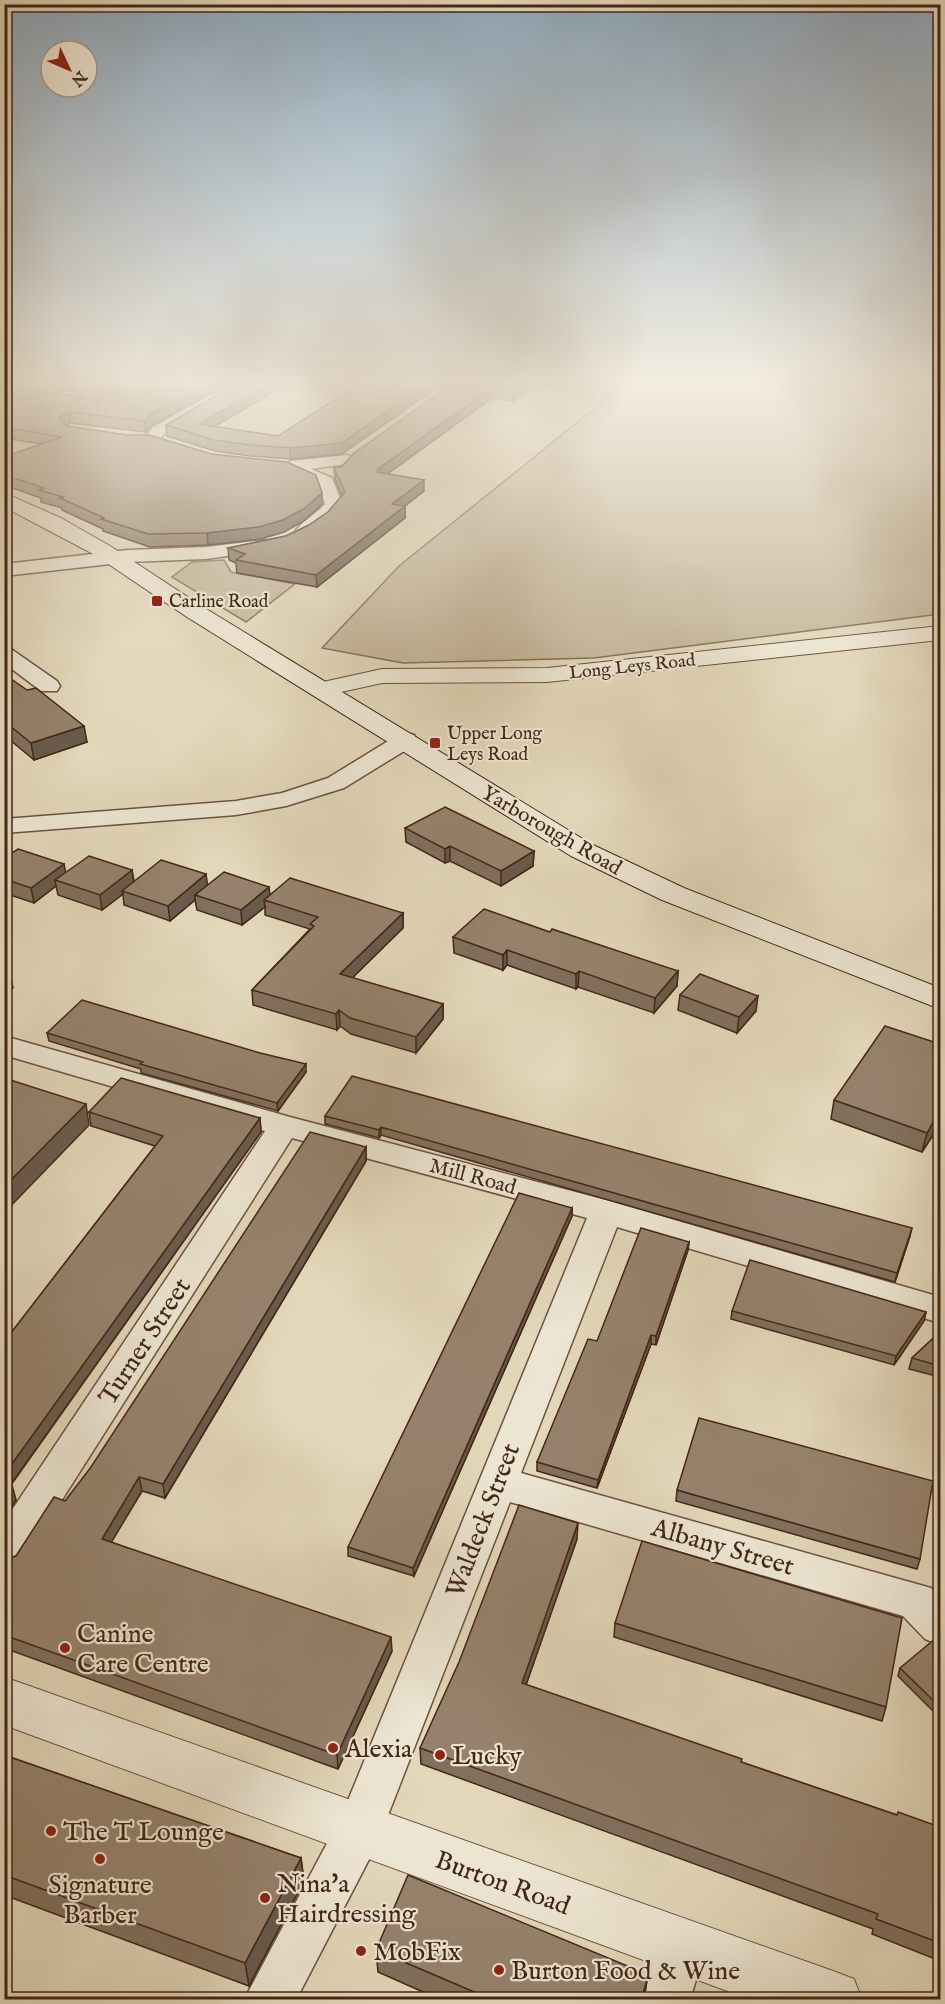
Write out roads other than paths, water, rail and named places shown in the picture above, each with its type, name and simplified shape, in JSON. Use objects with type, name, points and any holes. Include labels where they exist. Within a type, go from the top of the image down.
[{"type":"main road","name":"Yarborough Road","points":[[4,499],[60,525],[195,612],[406,740],[507,806],[612,865],[673,894],[940,999]]},
{"type":"main road","name":"Long Leys Road","points":[[323,689],[382,676],[547,675],[940,633]]},
{"type":"main road","name":"Burton Road","points":[[4,1701],[833,2000]]},
{"type":"street","points":[[4,570],[128,555],[162,556],[245,549],[284,540],[320,521],[334,505],[326,482],[305,473]]},
{"type":"street","points":[[326,482],[336,473]]},
{"type":"street","points":[[136,572],[162,556]]},
{"type":"street","points":[[4,653],[49,686]]},
{"type":"street","points":[[4,826],[236,808],[286,799],[329,786],[406,740]]},
{"type":"street","name":"Mill Road","points":[[4,1045],[284,1126],[606,1212],[940,1310]]},
{"type":"street","name":"Turner Street","points":[[4,1557],[284,1126]]},
{"type":"street","name":"Waldeck Street","points":[[270,2000],[359,1830],[606,1212]]},
{"type":"street","name":"Albany Street","points":[[497,1482],[916,1601],[940,1626]]},
{"type":"street","points":[[665,2000],[681,1946]]},
{"type":"place","name":"Carline Road","points":[[157,601]]},
{"type":"place","name":"Upper Long Leys Road","points":[[435,743]]},
{"type":"place","name":"Canine Care Centre","points":[[65,1648]]},
{"type":"place","name":"Alexia","points":[[333,1748]]},
{"type":"place","name":"Lucky","points":[[440,1755]]},
{"type":"place","name":"The T Lounge","points":[[51,1831]]},
{"type":"place","name":"Signature Barber","points":[[100,1859]]},
{"type":"place","name":"Nina'a Hairdressing","points":[[265,1898]]},
{"type":"place","name":"MobFix","points":[[361,1951]]},
{"type":"place","name":"Burton Food & Wine","points":[[499,1970]]}]
